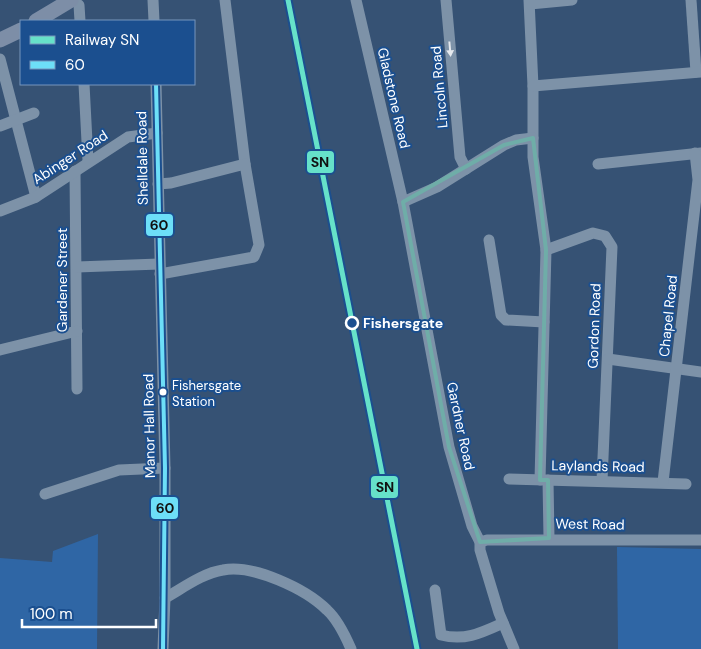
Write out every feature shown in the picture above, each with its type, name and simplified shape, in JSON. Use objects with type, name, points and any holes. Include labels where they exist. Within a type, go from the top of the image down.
[{"type":"main road","points":[[38,20],[75,2]]},
{"type":"main road","points":[[0,40],[20,30]]},
{"type":"street","points":[[153,0],[154,20]]},
{"type":"street","points":[[77,267],[160,269],[177,273],[254,257],[259,245],[245,164],[225,0]]},
{"type":"street","name":"Gladstone Road","points":[[356,0],[403,202]]},
{"type":"street","name":"Lincoln Road","points":[[446,0],[460,157],[466,169]]},
{"type":"street","points":[[548,538],[544,480],[546,250],[534,176],[533,86],[529,2],[572,0]]},
{"type":"street","points":[[533,86],[698,72],[691,0]]},
{"type":"street","points":[[75,2],[80,20]]},
{"type":"street","points":[[0,59],[36,197]]},
{"type":"street","name":"Shelldale Road","points":[[156,85],[162,352]]},
{"type":"street","points":[[72,96],[84,88]]},
{"type":"street","points":[[84,88],[88,161]]},
{"type":"street","points":[[0,126],[16,122],[34,113]]},
{"type":"street","name":"Abinger Road","points":[[0,211],[36,197],[88,161],[128,137],[157,133]]},
{"type":"street","points":[[403,202],[437,187],[504,145],[516,140],[533,138]]},
{"type":"street","points":[[598,164],[698,153]]},
{"type":"street","name":"Chapel Road","points":[[663,482],[698,180],[698,153]]},
{"type":"street","points":[[158,184],[171,183],[245,164]]},
{"type":"street","name":"Gardener Street","points":[[75,171],[77,389]]},
{"type":"street","name":"Gardner Road","points":[[403,202],[449,447],[472,526],[480,542],[480,550],[503,623],[514,649]]},
{"type":"street","name":"Gordon Road","points":[[546,250],[593,233],[605,236],[610,243],[608,359],[602,481]]},
{"type":"street","points":[[488,240],[500,315],[506,320],[544,322]]},
{"type":"street","points":[[688,264],[701,264]]},
{"type":"street","points":[[0,350],[77,331]]},
{"type":"street","name":"Manor Hall Road","points":[[162,352],[165,468],[163,649]]},
{"type":"street","points":[[608,359],[701,372]]},
{"type":"street","points":[[45,494],[119,470],[165,468]]},
{"type":"street","name":"Laylands Road","points":[[509,479],[686,484]]},
{"type":"street","name":"West Road","points":[[480,542],[487,540],[548,538],[701,540]]},
{"type":"street","points":[[165,598],[212,572],[225,569],[258,572],[286,584],[327,610],[340,626],[350,649]]},
{"type":"street","points":[[435,590],[442,635],[454,638],[468,638],[503,623]]},
{"type":"highlighted area","points":[[533,138],[546,250],[540,480],[548,480],[549,538],[480,542],[449,447],[403,202],[504,145]]},
{"type":"shaded area","points":[[98,534],[97,649],[0,649],[0,558],[52,562],[53,551]]},
{"type":"shaded area","points":[[617,547],[701,549],[701,649],[618,649]]},
{"type":"rail line","name":"SN","points":[[288,0],[417,649]]},
{"type":"transit line","name":"60","points":[[156,85],[165,468],[163,649]]},
{"type":"place","name":"Fishersgate","points":[[352,323]]},
{"type":"place","name":"Fishersgate Station","points":[[163,392]]}]
